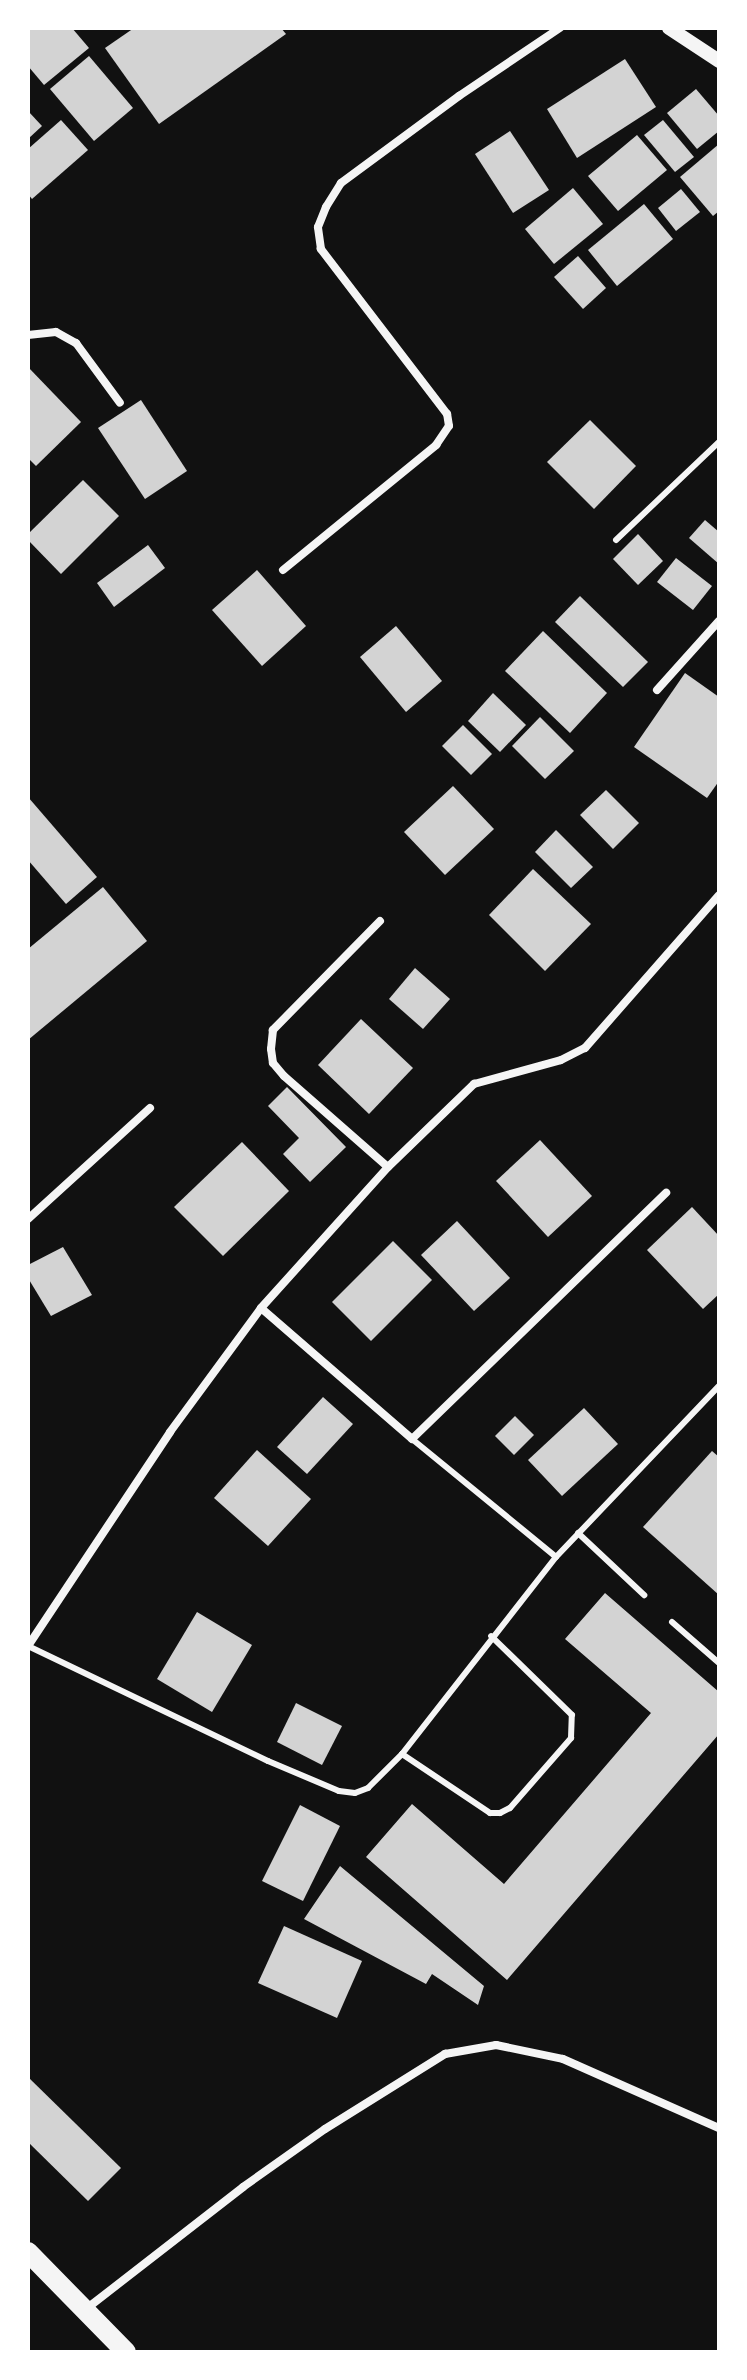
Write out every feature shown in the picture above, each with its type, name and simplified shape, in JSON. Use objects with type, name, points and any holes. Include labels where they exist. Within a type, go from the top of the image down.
[{"type":"main road","points":[[28,2252],[126,2352]]},
{"type":"street","points":[[283,570],[436,445],[449,426],[447,414],[321,249],[318,227],[326,207],[341,183],[459,96],[560,28]]},
{"type":"street","points":[[669,28],[719,61]]},
{"type":"street","points":[[28,335],[56,332],[76,343],[120,403]]},
{"type":"street","points":[[657,690],[719,621]]},
{"type":"street","points":[[28,1646],[170,1432],[261,1308],[388,1167],[474,1084],[561,1060],[585,1048],[613,1019],[658,961],[719,895]]},
{"type":"street","points":[[380,921],[273,1030],[271,1049],[273,1063],[284,1076],[388,1167]]},
{"type":"street","points":[[28,1219],[150,1108]]},
{"type":"street","points":[[261,1308],[412,1439],[666,1193]]},
{"type":"street","points":[[86,2309],[243,2187],[325,2129],[445,2054],[496,2045],[563,2059],[719,2128]]},
{"type":"lane","points":[[616,540],[719,442]]},
{"type":"lane","points":[[28,1646],[268,1761],[339,1791],[355,1793],[368,1788],[402,1754],[491,1636],[556,1557],[719,1386]]},
{"type":"lane","points":[[412,1439],[556,1557]]},
{"type":"lane","points":[[578,1533],[644,1595]]},
{"type":"lane","points":[[672,1622],[719,1663]]},
{"type":"lane","points":[[402,1754],[490,1813],[500,1813],[510,1808],[571,1738],[572,1715],[491,1636]]},
{"type":"building","points":[[28,28],[72,28],[89,48],[44,85],[28,66]]},
{"type":"building","points":[[134,28],[281,28],[286,34],[159,124],[105,48]]},
{"type":"building","points":[[89,56],[133,108],[94,141],[50,89]]},
{"type":"building","points":[[625,59],[656,107],[577,158],[547,109]]},
{"type":"building","points":[[696,89],[719,116],[719,131],[697,149],[667,113]]},
{"type":"building","points":[[28,111],[42,126],[28,139]]},
{"type":"building","points":[[61,120],[88,150],[32,199],[28,194],[28,149]]},
{"type":"building","points":[[663,120],[694,157],[675,172],[644,135]]},
{"type":"building","points":[[510,131],[549,190],[513,213],[475,154]]},
{"type":"building","points":[[637,135],[667,170],[618,211],[588,176]]},
{"type":"building","points":[[719,144],[719,211],[713,216],[680,177]]},
{"type":"building","points":[[573,188],[603,224],[554,264],[525,229]]},
{"type":"building","points":[[681,189],[700,212],[676,231],[658,208]]},
{"type":"building","points":[[644,204],[673,239],[617,286],[588,250]]},
{"type":"building","points":[[578,256],[606,288],[583,309],[554,277]]},
{"type":"building","points":[[28,367],[81,422],[36,466],[28,458]]},
{"type":"building","points":[[141,400],[187,471],[145,499],[98,428]]},
{"type":"building","points":[[590,420],[636,466],[594,509],[547,462]]},
{"type":"building","points":[[83,480],[119,516],[61,574],[28,540],[28,534]]},
{"type":"building","points":[[705,520],[719,532],[719,564],[689,538]]},
{"type":"building","points":[[638,534],[663,561],[638,585],[613,559]]},
{"type":"building","points":[[148,545],[165,568],[114,607],[97,583]]},
{"type":"building","points":[[676,558],[712,586],[693,610],[657,582]]},
{"type":"building","points":[[257,570],[306,626],[262,666],[212,610]]},
{"type":"building","points":[[580,596],[648,662],[623,687],[555,622]]},
{"type":"building","points":[[396,626],[442,681],[406,712],[360,657]]},
{"type":"building","points":[[543,631],[607,693],[570,733],[505,671]]},
{"type":"building","points":[[685,673],[719,697],[719,781],[707,798],[634,747]]},
{"type":"building","points":[[493,693],[526,725],[500,752],[468,721]]},
{"type":"building","points":[[540,717],[574,751],[545,779],[512,746]]},
{"type":"building","points":[[463,725],[492,754],[471,775],[442,746]]},
{"type":"building","points":[[453,786],[494,829],[445,875],[404,832]]},
{"type":"building","points":[[606,790],[639,823],[613,849],[580,815]]},
{"type":"building","points":[[28,797],[97,877],[66,904],[28,860]]},
{"type":"building","points":[[556,830],[593,867],[571,888],[535,852]]},
{"type":"building","points":[[533,869],[591,924],[545,971],[489,915]]},
{"type":"building","points":[[103,887],[147,941],[28,1040],[28,949]]},
{"type":"building","points":[[415,968],[450,999],[423,1029],[389,999]]},
{"type":"building","points":[[361,1019],[413,1068],[369,1114],[318,1065]]},
{"type":"building","points":[[287,1087],[346,1147],[310,1182],[283,1154],[299,1138],[268,1106]]},
{"type":"building","points":[[540,1140],[592,1196],[548,1237],[496,1181]]},
{"type":"building","points":[[242,1142],[289,1191],[223,1256],[174,1207]]},
{"type":"building","points":[[692,1207],[719,1236],[719,1294],[703,1309],[647,1250]]},
{"type":"building","points":[[457,1221],[510,1278],[474,1311],[421,1255]]},
{"type":"building","points":[[393,1241],[432,1280],[371,1341],[332,1302]]},
{"type":"building","points":[[63,1247],[92,1295],[51,1316],[28,1278],[28,1265]]},
{"type":"building","points":[[323,1397],[353,1424],[307,1474],[277,1447]]},
{"type":"building","points":[[584,1408],[618,1444],[562,1496],[528,1460]]},
{"type":"building","points":[[515,1416],[534,1435],[514,1455],[495,1436]]},
{"type":"building","points":[[257,1450],[311,1499],[268,1546],[214,1498]]},
{"type":"building","points":[[712,1451],[719,1457],[719,1595],[643,1527]]},
{"type":"building","points":[[605,1593],[719,1692],[719,1734],[507,1980],[366,1857],[412,1804],[504,1884],[651,1713],[565,1639]]},
{"type":"building","points":[[197,1612],[252,1645],[212,1712],[157,1679]]},
{"type":"building","points":[[296,1703],[342,1726],[322,1765],[277,1742]]},
{"type":"building","points":[[300,1805],[340,1826],[303,1901],[262,1881]]},
{"type":"building","points":[[340,1866],[484,1986],[478,2005],[432,1974],[426,1984],[304,1919]]},
{"type":"building","points":[[284,1926],[362,1961],[337,2018],[258,1983]]},
{"type":"building","points":[[28,2077],[121,2168],[88,2201],[28,2142]]}]
